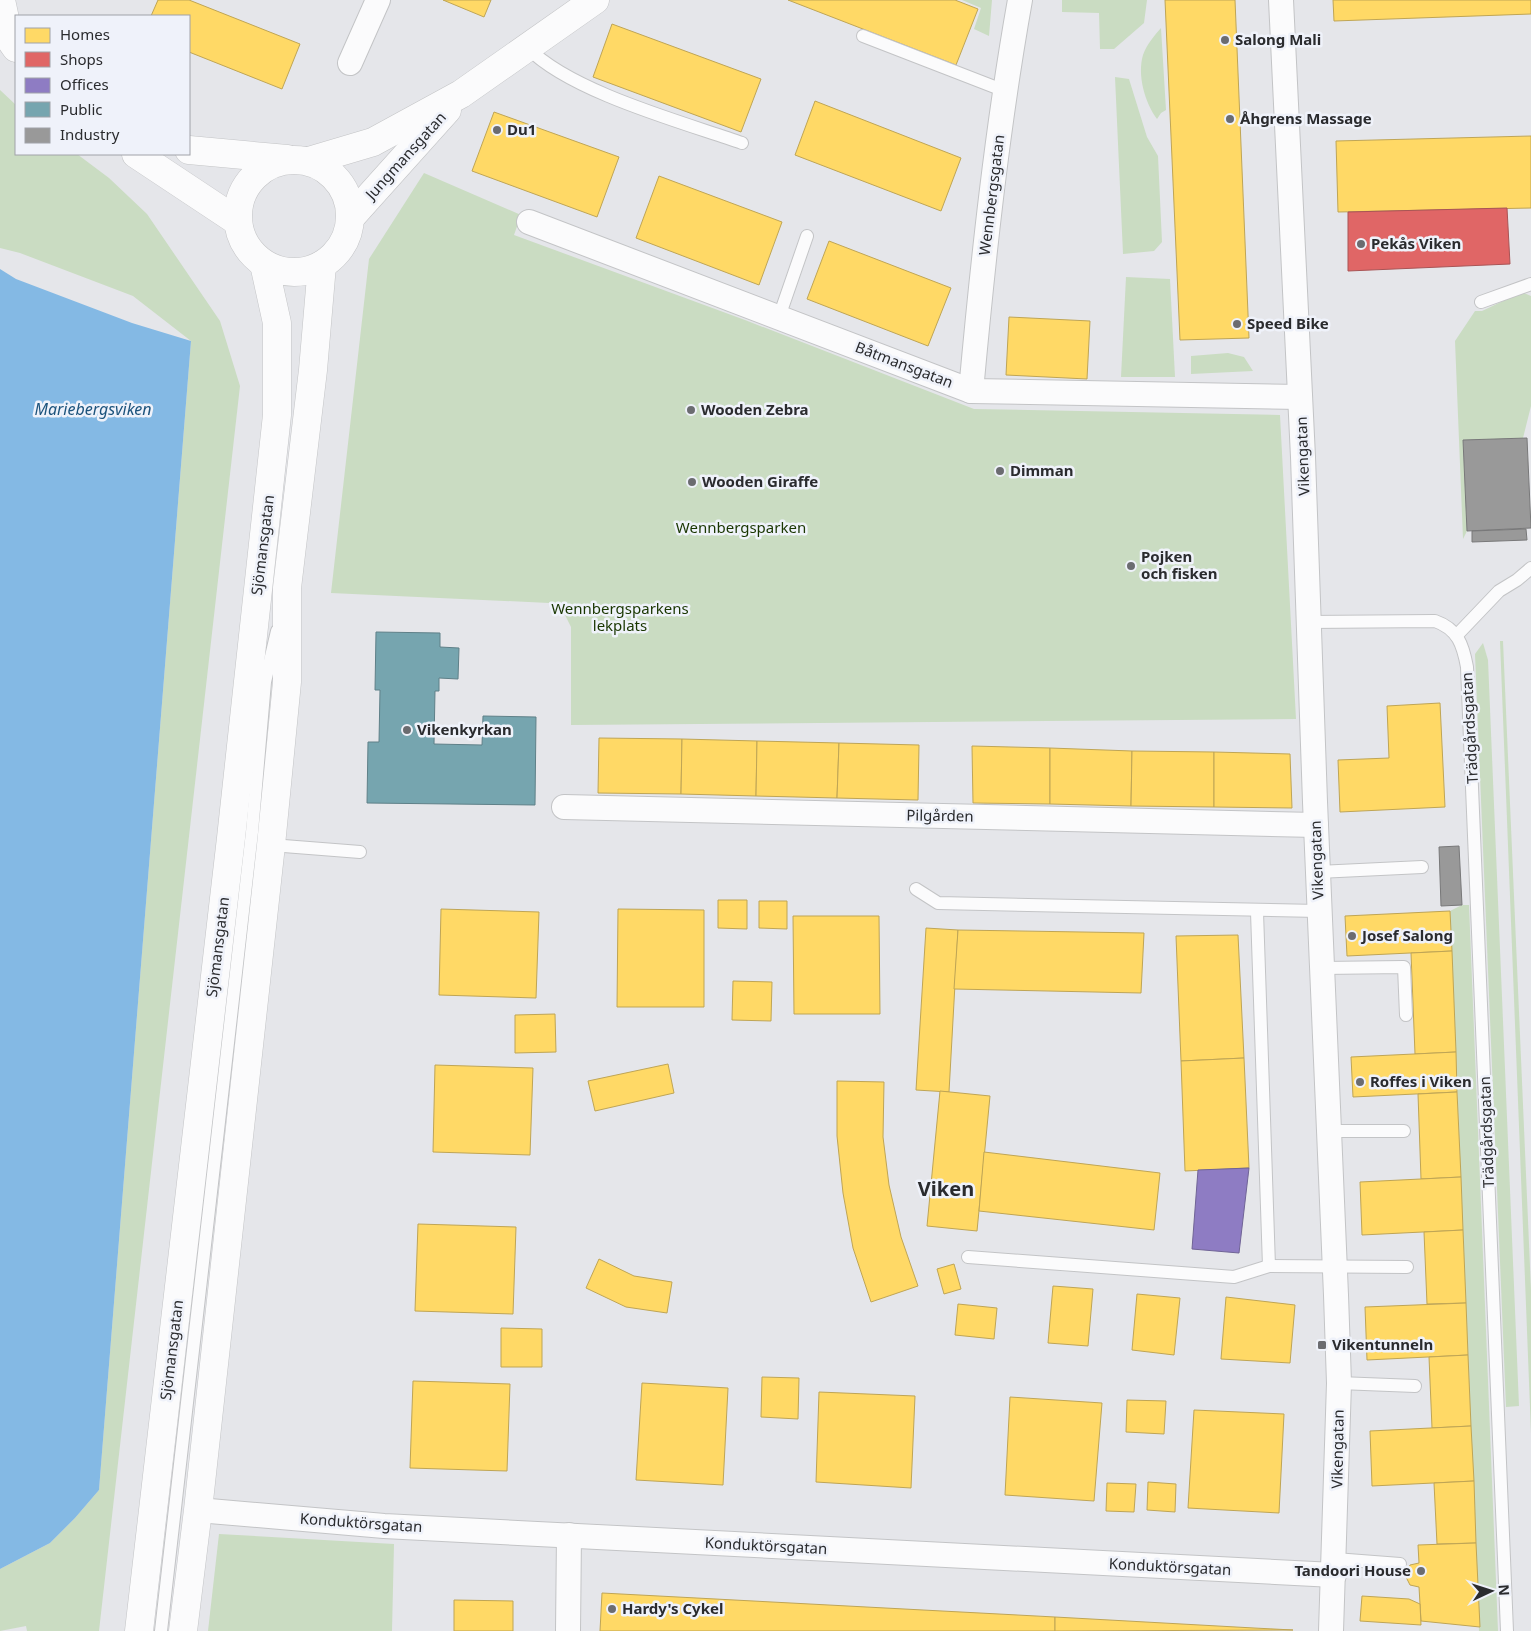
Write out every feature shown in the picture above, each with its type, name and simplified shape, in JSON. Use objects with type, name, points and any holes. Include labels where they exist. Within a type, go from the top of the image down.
[{"type":"street","points":[[1,0],[9,38],[15,47]]},
{"type":"street","points":[[350,63],[378,0]]},
{"type":"street","name":"Jungmansgatan","points":[[301,160],[373,142],[461,94],[595,0]]},
{"type":"street","name":"Wennbergsgatan","points":[[972,391],[984,260],[1005,90],[1020,0]]},
{"type":"street","name":"Vikengatan","points":[[1282,0],[1300,397],[1339,1384],[1331,1631]]},
{"type":"street","name":"Jungmansgatan","points":[[351,217],[461,94]]},
{"type":"street","points":[[190,150],[301,160],[323,167],[335,176],[349,202],[351,217],[347,236],[337,253],[322,265],[308,271],[293,272],[278,270],[264,264],[245,243],[237,221],[241,198],[250,182],[262,170],[277,162],[301,160]]},
{"type":"street","points":[[138,155],[237,221]]},
{"type":"street","name":"Båtmansgatan","points":[[529,222],[972,391],[1300,397]]},
{"type":"street","name":"Sjömansgatan","points":[[139,1631],[230,848],[277,415],[277,323],[264,264]]},
{"type":"street","name":"Sjömansgatan","points":[[183,1631],[271,845],[286,682],[287,588],[313,370],[322,265]]},
{"type":"street","name":"Pilgården","points":[[564,807],[1316,825]]},
{"type":"street","name":"Konduktörsgatan","points":[[198,1510],[384,1526],[1334,1567]]},
{"type":"street","points":[[568,1631],[569,1535]]},
{"type":"lane","points":[[863,36],[1005,90]]},
{"type":"lane","points":[[528,48],[542,62],[575,80],[620,99],[742,143]]},
{"type":"lane","points":[[779,317],[808,236]]},
{"type":"lane","points":[[1481,302],[1531,284]]},
{"type":"lane","points":[[1308,622],[1425,620],[1444,624],[1457,635],[1499,591],[1517,580],[1531,568]]},
{"type":"lane","name":"Sjömansgatan","points":[[161,1631],[252,832],[265,682],[287,588]]},
{"type":"lane","name":"Trädgårdsgatan","points":[[1457,635],[1465,656],[1468,679],[1508,1631]]},
{"type":"lane","points":[[271,845],[360,852]]},
{"type":"lane","points":[[1318,872],[1422,867]]},
{"type":"lane","name":"Vikengatan","points":[[916,890],[938,903],[1257,912],[1319,911]]},
{"type":"lane","points":[[1257,912],[1269,1266]]},
{"type":"lane","points":[[1322,968],[1404,967],[1406,1015]]},
{"type":"lane","points":[[1329,1131],[1404,1131]]},
{"type":"lane","points":[[968,1257],[1234,1277],[1269,1266],[1407,1267]]},
{"type":"lane","points":[[1339,1384],[1415,1386]]},
{"type":"lane","points":[[1334,1567],[1400,1564]]},
{"type":"green space","points":[[962,0],[992,0],[989,36],[974,29],[981,8]]},
{"type":"green space","points":[[1062,0],[1147,0],[1144,23],[1114,49],[1100,49],[1099,13],[1062,12]]},
{"type":"green space","points":[[1161,28],[1166,110],[1157,119],[1143,89],[1141,63],[1151,40]]},
{"type":"green space","points":[[1115,77],[1129,79],[1147,137],[1158,156],[1162,242],[1154,251],[1123,254]]},
{"type":"green space","points":[[0,90],[15,104],[15,155],[78,155],[109,178],[147,214],[220,321],[240,386],[99,1631],[27,1631],[26,1626],[0,1631],[0,1569],[50,1543],[99,1490],[191,341],[133,296],[20,253],[0,248]]},
{"type":"green space","name":"Wennbergsparken","points":[[424,173],[521,215],[514,235],[745,320],[974,409],[1280,415],[1296,719],[571,725],[571,627],[563,611],[549,603],[331,593],[369,259]]},
{"type":"green space","points":[[1126,277],[1170,279],[1175,377],[1121,377]]},
{"type":"green space","points":[[1522,292],[1531,296],[1531,406],[1523,438],[1463,441],[1467,531],[1463,539],[1455,341],[1475,311],[1482,311]]},
{"type":"green space","points":[[1228,353],[1244,357],[1253,371],[1191,374],[1191,356]]},
{"type":"green space","points":[[1500,641],[1503,641],[1531,1290],[1531,1433]]},
{"type":"green space","points":[[1483,643],[1488,660],[1519,1406],[1506,1407],[1475,654]]},
{"type":"green space","points":[[1462,905],[1469,905],[1498,1631],[1479,1631],[1450,911]]},
{"type":"green space","points":[[219,1534],[394,1544],[392,1631],[208,1631]]},
{"type":"water","name":"Mariebergsviken","points":[[0,269],[16,279],[132,323],[191,341],[99,1490],[50,1543],[0,1569]]},
{"type":"building: Homes","points":[[158,0],[189,0],[300,44],[282,89],[190,52],[190,15],[151,15]]},
{"type":"building: Homes","points":[[443,0],[491,0],[484,17]]},
{"type":"building: Homes","points":[[788,0],[955,0],[978,9],[956,65]]},
{"type":"building: Homes","points":[[1165,0],[1235,0],[1249,338],[1180,340]]},
{"type":"building: Homes","points":[[1333,0],[1531,0],[1531,14],[1334,21]]},
{"type":"building: Homes","points":[[612,24],[761,79],[741,132],[593,77]]},
{"type":"building: Homes","points":[[815,101],[961,158],[941,211],[795,155]]},
{"type":"building: Homes","points":[[494,112],[619,157],[597,217],[472,171]]},
{"type":"building: Homes","points":[[1531,136],[1531,208],[1338,212],[1336,141]]},
{"type":"building: Homes","points":[[659,176],[782,222],[759,285],[636,238]]},
{"type":"building: Homes","points":[[829,241],[951,288],[928,346],[807,299]]},
{"type":"building: Homes","points":[[1009,317],[1090,321],[1087,379],[1006,375]]},
{"type":"building: Homes","points":[[1440,703],[1445,807],[1340,812],[1338,760],[1389,758],[1387,706]]},
{"type":"building: Homes","points":[[599,738],[682,739],[681,794],[598,793]]},
{"type":"building: Homes","points":[[682,739],[757,741],[756,796],[681,794]]},
{"type":"building: Homes","points":[[757,741],[839,743],[837,798],[756,796]]},
{"type":"building: Homes","points":[[839,743],[919,745],[918,800],[837,798]]},
{"type":"building: Homes","points":[[972,746],[1050,748],[1050,804],[973,803]]},
{"type":"building: Homes","points":[[1050,748],[1132,751],[1131,806],[1050,804]]},
{"type":"building: Homes","points":[[1132,751],[1214,752],[1214,807],[1131,806]]},
{"type":"building: Homes","points":[[1214,752],[1290,754],[1292,808],[1214,807]]},
{"type":"building: Homes","points":[[718,900],[747,900],[747,929],[718,928]]},
{"type":"building: Homes","points":[[759,901],[787,901],[787,929],[759,928]]},
{"type":"building: Homes","points":[[441,909],[539,912],[536,998],[439,995]]},
{"type":"building: Homes","points":[[618,909],[704,910],[704,1007],[617,1007]]},
{"type":"building: Homes","points":[[1450,911],[1452,951],[1347,956],[1345,916]]},
{"type":"building: Homes","points":[[793,916],[879,916],[880,1014],[794,1014]]},
{"type":"building: Homes","points":[[926,928],[958,930],[949,1092],[916,1090]]},
{"type":"building: Homes","points":[[958,930],[1144,933],[1141,993],[954,989]]},
{"type":"building: Homes","points":[[1238,935],[1244,1058],[1181,1061],[1176,936]]},
{"type":"building: Homes","points":[[1452,951],[1456,1052],[1415,1054],[1411,953]]},
{"type":"building: Homes","points":[[733,981],[772,982],[771,1021],[732,1020]]},
{"type":"building: Homes","points":[[555,1014],[556,1052],[515,1053],[515,1015]]},
{"type":"building: Homes","points":[[1456,1052],[1457,1092],[1353,1097],[1351,1057]]},
{"type":"building: Homes","points":[[1244,1058],[1249,1168],[1185,1171],[1181,1061]]},
{"type":"building: Homes","points":[[668,1064],[674,1093],[595,1111],[588,1081]]},
{"type":"building: Homes","points":[[435,1065],[533,1068],[530,1155],[433,1152]]},
{"type":"building: Homes","points":[[837,1081],[884,1082],[883,1137],[889,1185],[901,1237],[918,1286],[871,1302],[853,1248],[843,1193],[837,1136]]},
{"type":"building: Homes","points":[[940,1091],[990,1096],[977,1231],[927,1226]]},
{"type":"building: Homes","points":[[1457,1092],[1461,1177],[1421,1179],[1418,1094]]},
{"type":"building: Homes","points":[[984,1152],[1160,1173],[1154,1230],[979,1211]]},
{"type":"building: Homes","points":[[1461,1177],[1463,1230],[1362,1235],[1360,1182]]},
{"type":"building: Homes","points":[[418,1224],[516,1227],[513,1314],[415,1311]]},
{"type":"building: Homes","points":[[1463,1230],[1466,1303],[1427,1304],[1424,1232]]},
{"type":"building: Homes","points":[[599,1259],[634,1276],[672,1282],[667,1313],[626,1307],[586,1288]]},
{"type":"building: Homes","points":[[954,1264],[961,1289],[944,1294],[937,1269]]},
{"type":"building: Homes","points":[[1053,1286],[1093,1289],[1088,1346],[1048,1343]]},
{"type":"building: Homes","points":[[1137,1294],[1180,1298],[1174,1355],[1132,1350]]},
{"type":"building: Homes","points":[[1226,1297],[1295,1305],[1290,1363],[1221,1359]]},
{"type":"building: Homes","points":[[1466,1303],[1468,1355],[1367,1360],[1365,1307]]},
{"type":"building: Homes","points":[[958,1304],[997,1308],[994,1339],[955,1335]]},
{"type":"building: Homes","points":[[501,1328],[542,1329],[542,1367],[501,1367]]},
{"type":"building: Homes","points":[[1468,1355],[1471,1426],[1432,1428],[1429,1357]]},
{"type":"building: Homes","points":[[762,1377],[799,1378],[798,1419],[761,1417]]},
{"type":"building: Homes","points":[[413,1381],[510,1384],[507,1471],[410,1468]]},
{"type":"building: Homes","points":[[642,1383],[728,1388],[723,1485],[636,1480]]},
{"type":"building: Homes","points":[[819,1392],[915,1396],[911,1488],[816,1482]]},
{"type":"building: Homes","points":[[1010,1397],[1102,1403],[1094,1501],[1005,1495]]},
{"type":"building: Homes","points":[[1127,1400],[1166,1401],[1164,1434],[1126,1432]]},
{"type":"building: Homes","points":[[1194,1410],[1284,1414],[1279,1513],[1188,1508]]},
{"type":"building: Homes","points":[[1471,1426],[1474,1481],[1372,1486],[1370,1431]]},
{"type":"building: Homes","points":[[1474,1481],[1476,1543],[1437,1544],[1434,1483]]},
{"type":"building: Homes","points":[[1148,1482],[1176,1484],[1175,1512],[1147,1510]]},
{"type":"building: Homes","points":[[1107,1483],[1136,1484],[1134,1512],[1106,1511]]},
{"type":"building: Homes","points":[[1476,1543],[1480,1627],[1421,1621],[1419,1587],[1410,1585],[1405,1575],[1410,1565],[1419,1563],[1418,1545]]},
{"type":"building: Homes","points":[[602,1593],[1055,1617],[1055,1631],[600,1631]]},
{"type":"building: Homes","points":[[1362,1596],[1409,1599],[1420,1604],[1421,1625],[1360,1621]]},
{"type":"building: Homes","points":[[454,1600],[513,1601],[513,1631],[454,1631]]},
{"type":"building: Homes","points":[[1055,1617],[1254,1628],[1293,1630],[1055,1631]]},
{"type":"building: Shops","points":[[1507,208],[1510,264],[1348,271],[1348,212]]},
{"type":"building: Offices","points":[[1249,1168],[1239,1253],[1192,1249],[1198,1170]]},
{"type":"building: Public","name":"Vikenkyrkan","points":[[376,632],[440,633],[440,647],[459,648],[458,679],[439,678],[439,691],[435,691],[434,744],[482,745],[483,716],[536,717],[535,805],[367,803],[368,742],[379,742],[380,690],[375,690]]},
{"type":"building: Industry","points":[[1527,438],[1531,528],[1467,531],[1463,440]]},
{"type":"building: Industry","points":[[1526,529],[1527,540],[1472,542],[1472,531]]},
{"type":"building: Industry","points":[[1459,846],[1462,905],[1441,906],[1439,847]]},
{"type":"place","name":"Salong Mali","points":[[1225,40]]},
{"type":"place","name":"Åhgrens Massage","points":[[1230,119]]},
{"type":"place","name":"Du1","points":[[497,130]]},
{"type":"place","name":"Pekås Viken","points":[[1361,244]]},
{"type":"place","name":"Speed Bike","points":[[1237,324]]},
{"type":"place","name":"Wooden Zebra","points":[[691,410]]},
{"type":"place","name":"Dimman","points":[[1000,471]]},
{"type":"place","name":"Wooden Giraffe","points":[[692,482]]},
{"type":"place","name":"Pojken och fisken","points":[[1131,566]]},
{"type":"place","name":"Vikenkyrkan","points":[[407,730]]},
{"type":"place","name":"Josef Salong","points":[[1352,936]]},
{"type":"place","name":"Roffes i Viken","points":[[1360,1082]]},
{"type":"place","name":"Vikentunneln","points":[[1322,1345]]},
{"type":"place","name":"Tandoori House","points":[[1421,1571]]},
{"type":"place","name":"Hardy's Cykel","points":[[612,1609]]},
{"type":"district","name":"Viken","points":[[946,1189]]},
{"type":"park label","name":"Wennbergsparkens lekplats","points":[[620,618]]}]
